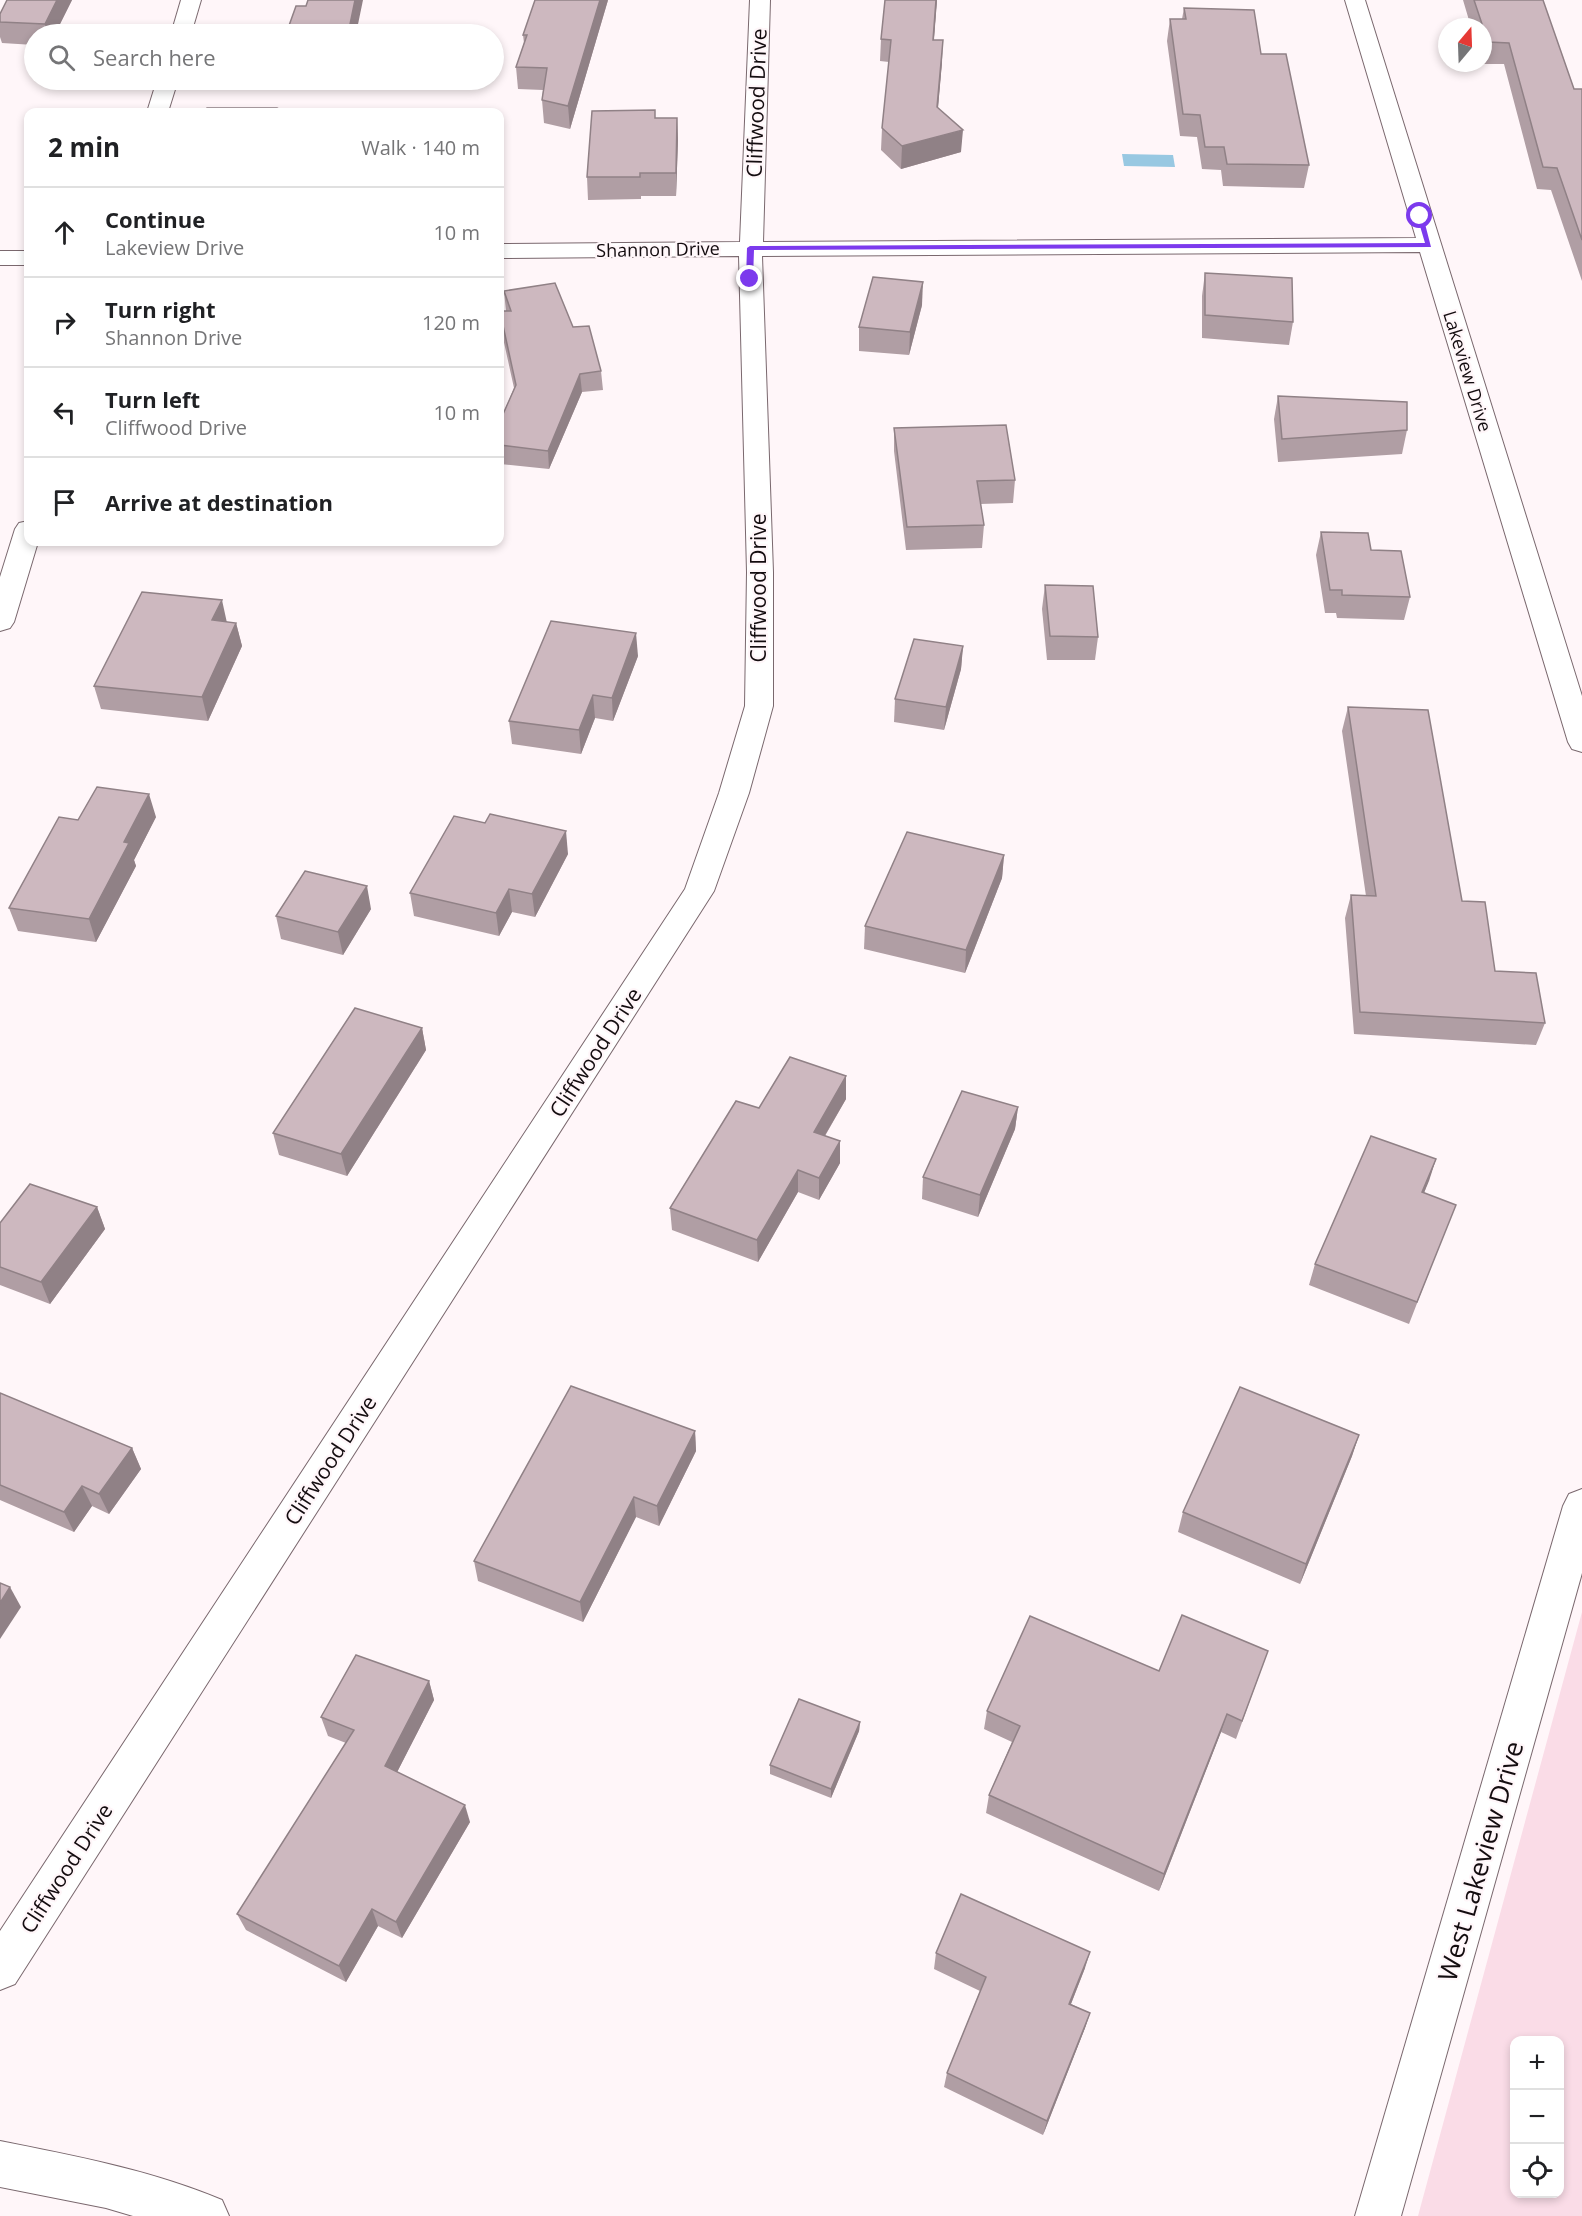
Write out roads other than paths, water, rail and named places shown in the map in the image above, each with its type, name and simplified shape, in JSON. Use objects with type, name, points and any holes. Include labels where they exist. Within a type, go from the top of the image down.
[{"type":"street","points":[[184,24],[191,0]]},
{"type":"street","name":"Cliffwood Drive","points":[[0,1969],[699,891],[734,793],[759,706],[760,572],[750,248],[760,0]]},
{"type":"street","name":"Lakeview Drive","points":[[1355,0],[1582,742]]},
{"type":"street","points":[[159,108],[165,90]]},
{"type":"street","name":"Shannon Drive","points":[[504,251],[1429,245]]},
{"type":"street","points":[[0,258],[24,258]]},
{"type":"street","points":[[0,622],[24,542]]},
{"type":"street","name":"West Lakeview Drive","points":[[1378,2216],[1582,1506]]},
{"type":"street","points":[[0,2164],[106,2186],[206,2216]]},
{"type":"water","points":[[1122,154],[1173,155],[1175,167],[1124,166]]}]
